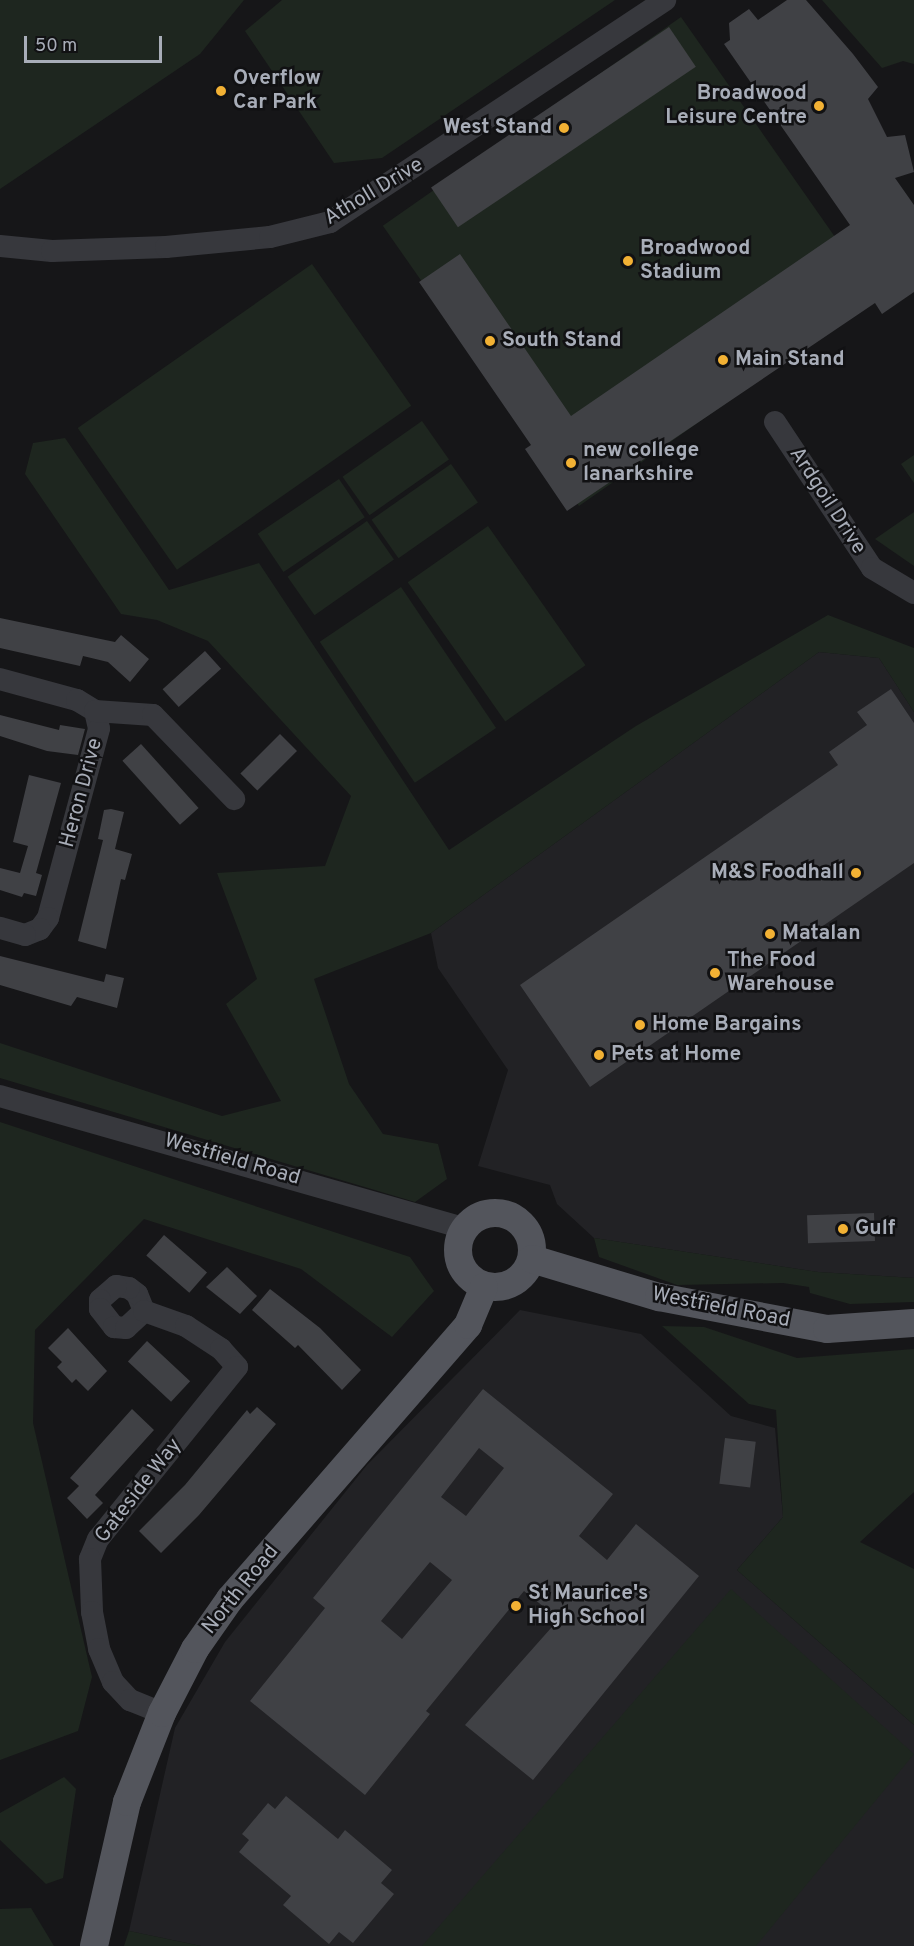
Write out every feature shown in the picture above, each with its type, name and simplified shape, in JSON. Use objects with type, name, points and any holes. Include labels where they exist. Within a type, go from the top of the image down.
[{"type":"main road","points":[[485,1214],[512,1217],[526,1228],[533,1245],[532,1259],[522,1277],[500,1288],[484,1287],[470,1279],[458,1256],[462,1228],[485,1214]]},
{"type":"main road","name":"Westfield Road","points":[[532,1259],[659,1297],[828,1329],[914,1323]]},
{"type":"main road","name":"North Road","points":[[94,1946],[127,1802],[162,1713],[195,1648],[230,1599],[468,1325],[484,1287]]},
{"type":"street","name":"Atholl Drive","points":[[0,246],[52,251],[166,247],[270,237],[330,222],[665,0]]},
{"type":"street","name":"Ardgoil Drive","points":[[776,422],[872,568],[914,593]]},
{"type":"street","name":"Heron Drive","points":[[0,679],[77,700],[95,711],[99,729],[48,918],[40,929],[25,935],[0,928]]},
{"type":"street","points":[[95,711],[153,715],[234,799]]},
{"type":"street","name":"Westfield Road","points":[[0,1096],[462,1228]]},
{"type":"street","name":"Gateside Way","points":[[144,1311],[186,1326],[221,1349],[237,1367],[98,1539],[90,1559],[92,1612],[99,1648],[113,1682],[130,1700],[162,1713]]},
{"type":"shaded area","points":[[0,0],[244,0],[200,54],[0,189]]},
{"type":"shaded area","points":[[282,0],[615,0],[382,158],[334,163],[245,31]]},
{"type":"shaded area","points":[[822,0],[914,0],[914,64],[903,61],[882,68]]},
{"type":"shaded area","name":"Broadwood Stadium","points":[[681,17],[877,297],[579,506],[383,226]]},
{"type":"shaded area","points":[[312,264],[411,406],[177,570],[78,428]]},
{"type":"shaded area","points":[[422,421],[449,460],[370,515],[343,477]]},
{"type":"shaded area","points":[[65,438],[169,590],[259,563],[449,850],[636,726],[828,615],[914,648],[914,712],[879,658],[819,652],[431,933],[314,979],[349,1084],[383,1134],[438,1144],[447,1179],[415,1202],[0,1078],[0,1043],[222,1116],[281,1101],[226,1004],[257,979],[217,873],[325,866],[351,796],[208,641],[157,620],[121,614],[25,474],[33,443]]},
{"type":"shaded area","points":[[914,455],[914,483],[901,464]]},
{"type":"shaded area","points":[[451,464],[478,503],[399,558],[372,520]]},
{"type":"shaded area","points":[[339,479],[365,517],[283,572],[258,534]]},
{"type":"shaded area","points":[[914,512],[914,566],[875,539]]},
{"type":"shaded area","points":[[367,521],[394,560],[315,615],[288,577]]},
{"type":"shaded area","points":[[488,526],[586,665],[505,721],[408,582]]},
{"type":"shaded area","points":[[401,587],[496,728],[415,783],[320,642]]},
{"type":"shaded area","points":[[819,652],[879,658],[914,712],[914,1278],[818,1272],[594,1238],[557,1204],[550,1185],[478,1166],[508,1070],[438,968],[431,933]]},
{"type":"shaded area","points":[[0,1122],[410,1257],[434,1291],[392,1337],[301,1269],[144,1219],[35,1330],[33,1423],[92,1677],[78,1731],[0,1760]]},
{"type":"shaded area","points":[[594,1238],[818,1272],[914,1278],[914,1302],[850,1304],[810,1293],[809,1287],[783,1283],[677,1285],[599,1257]]},
{"type":"shaded area","name":"St Maurice's High School","points":[[520,1310],[641,1334],[731,1416],[775,1428],[783,1517],[737,1570],[914,1725],[914,1946],[201,1946],[129,1931],[175,1728],[225,1642],[367,1465]]},
{"type":"shaded area","points":[[662,1326],[704,1327],[797,1358],[914,1349],[914,1492],[860,1542],[914,1569],[914,1725],[737,1570],[783,1517],[776,1410],[749,1404]]},
{"type":"shaded area","points":[[731,1589],[914,1754],[756,1946],[422,1946]]},
{"type":"shaded area","points":[[64,1777],[76,1789],[63,1878],[46,1884],[0,1840],[0,1813]]},
{"type":"shaded area","points":[[31,1908],[54,1946],[0,1946],[0,1909]]},
{"type":"shaded area","points":[[129,1931],[201,1946],[124,1946]]},
{"type":"building","points":[[787,0],[806,0],[878,87],[868,99],[887,137],[905,135],[914,172],[895,178],[914,205],[914,292],[882,314],[875,303],[567,511],[525,449],[531,445],[419,282],[460,254],[571,416],[850,225],[724,44],[730,40],[729,23],[749,9],[758,20]]},
{"type":"building","name":"West Stand","points":[[669,27],[696,67],[458,227],[431,187]]},
{"type":"building","points":[[0,618],[115,642],[121,635],[149,659],[130,682],[108,662],[83,656],[80,666],[0,648]]},
{"type":"building","points":[[205,651],[221,669],[179,707],[163,689]]},
{"type":"building","points":[[891,689],[914,723],[914,863],[590,1087],[520,985],[838,765],[829,752],[867,725],[857,712]]},
{"type":"building","points":[[0,715],[59,730],[60,725],[85,729],[78,755],[47,751],[0,736]]},
{"type":"building","points":[[280,734],[297,751],[257,791],[240,774]]},
{"type":"building","points":[[141,744],[199,808],[180,825],[122,761]]},
{"type":"building","points":[[29,775],[61,783],[36,873],[42,875],[36,896],[24,893],[22,897],[0,890],[0,868],[20,873],[28,846],[13,842]]},
{"type":"building","points":[[104,810],[124,812],[115,849],[132,854],[125,880],[121,879],[106,949],[78,941],[103,840],[98,839]]},
{"type":"building","points":[[0,956],[104,982],[106,974],[124,978],[117,1008],[77,997],[71,1006],[0,985]]},
{"type":"building","points":[[874,1213],[875,1241],[808,1243],[807,1215]]},
{"type":"building","points":[[164,1235],[207,1272],[189,1293],[146,1255]]},
{"type":"building","points":[[227,1267],[257,1296],[240,1314],[206,1287]]},
{"type":"building","points":[[270,1289],[320,1328],[361,1370],[342,1390],[298,1345],[295,1348],[252,1310]]},
{"type":"building","points":[[68,1328],[107,1371],[88,1391],[76,1379],[72,1383],[57,1367],[62,1362],[48,1348]]},
{"type":"building","points":[[147,1341],[190,1381],[171,1402],[128,1361]]},
{"type":"building","points":[[483,1389],[613,1494],[579,1536],[607,1560],[636,1524],[699,1576],[533,1780],[465,1725],[559,1619],[524,1591],[426,1711],[430,1714],[365,1795],[250,1701],[325,1608],[313,1598]],"holes":[[[479,1448],[504,1468],[466,1516],[441,1497]],[[430,1562],[452,1580],[402,1639],[381,1621]]]},
{"type":"building","points":[[257,1407],[276,1424],[199,1515],[161,1553],[139,1531],[185,1485],[247,1410],[250,1414]]},
{"type":"building","points":[[132,1409],[154,1430],[95,1495],[103,1503],[87,1519],[67,1498],[79,1486],[70,1478]]},
{"type":"building","points":[[725,1438],[756,1442],[750,1487],[719,1484]]},
{"type":"building","points":[[286,1796],[338,1839],[345,1830],[392,1870],[381,1883],[394,1894],[353,1943],[339,1932],[329,1944],[283,1905],[291,1896],[239,1852],[249,1840],[242,1834],[268,1803],[275,1809]]},
{"type":"place","name":"Overflow Car Park","points":[[221,91]]},
{"type":"place","name":"Broadwood Leisure Centre","points":[[819,106]]},
{"type":"place","name":"West Stand","points":[[564,128]]},
{"type":"place","name":"Broadwood Stadium","points":[[628,261]]},
{"type":"place","name":"South Stand","points":[[490,341]]},
{"type":"place","name":"Main Stand","points":[[723,360]]},
{"type":"place","name":"new college lanarkshire","points":[[571,463]]},
{"type":"place","name":"M&S Foodhall","points":[[856,873]]},
{"type":"place","name":"Matalan","points":[[770,934]]},
{"type":"place","name":"The Food Warehouse","points":[[715,973]]},
{"type":"place","name":"Home Bargains","points":[[640,1025]]},
{"type":"place","name":"Pets at Home","points":[[599,1055]]},
{"type":"place","name":"Gulf","points":[[843,1229]]},
{"type":"place","name":"St Maurice's High School","points":[[516,1606]]}]
